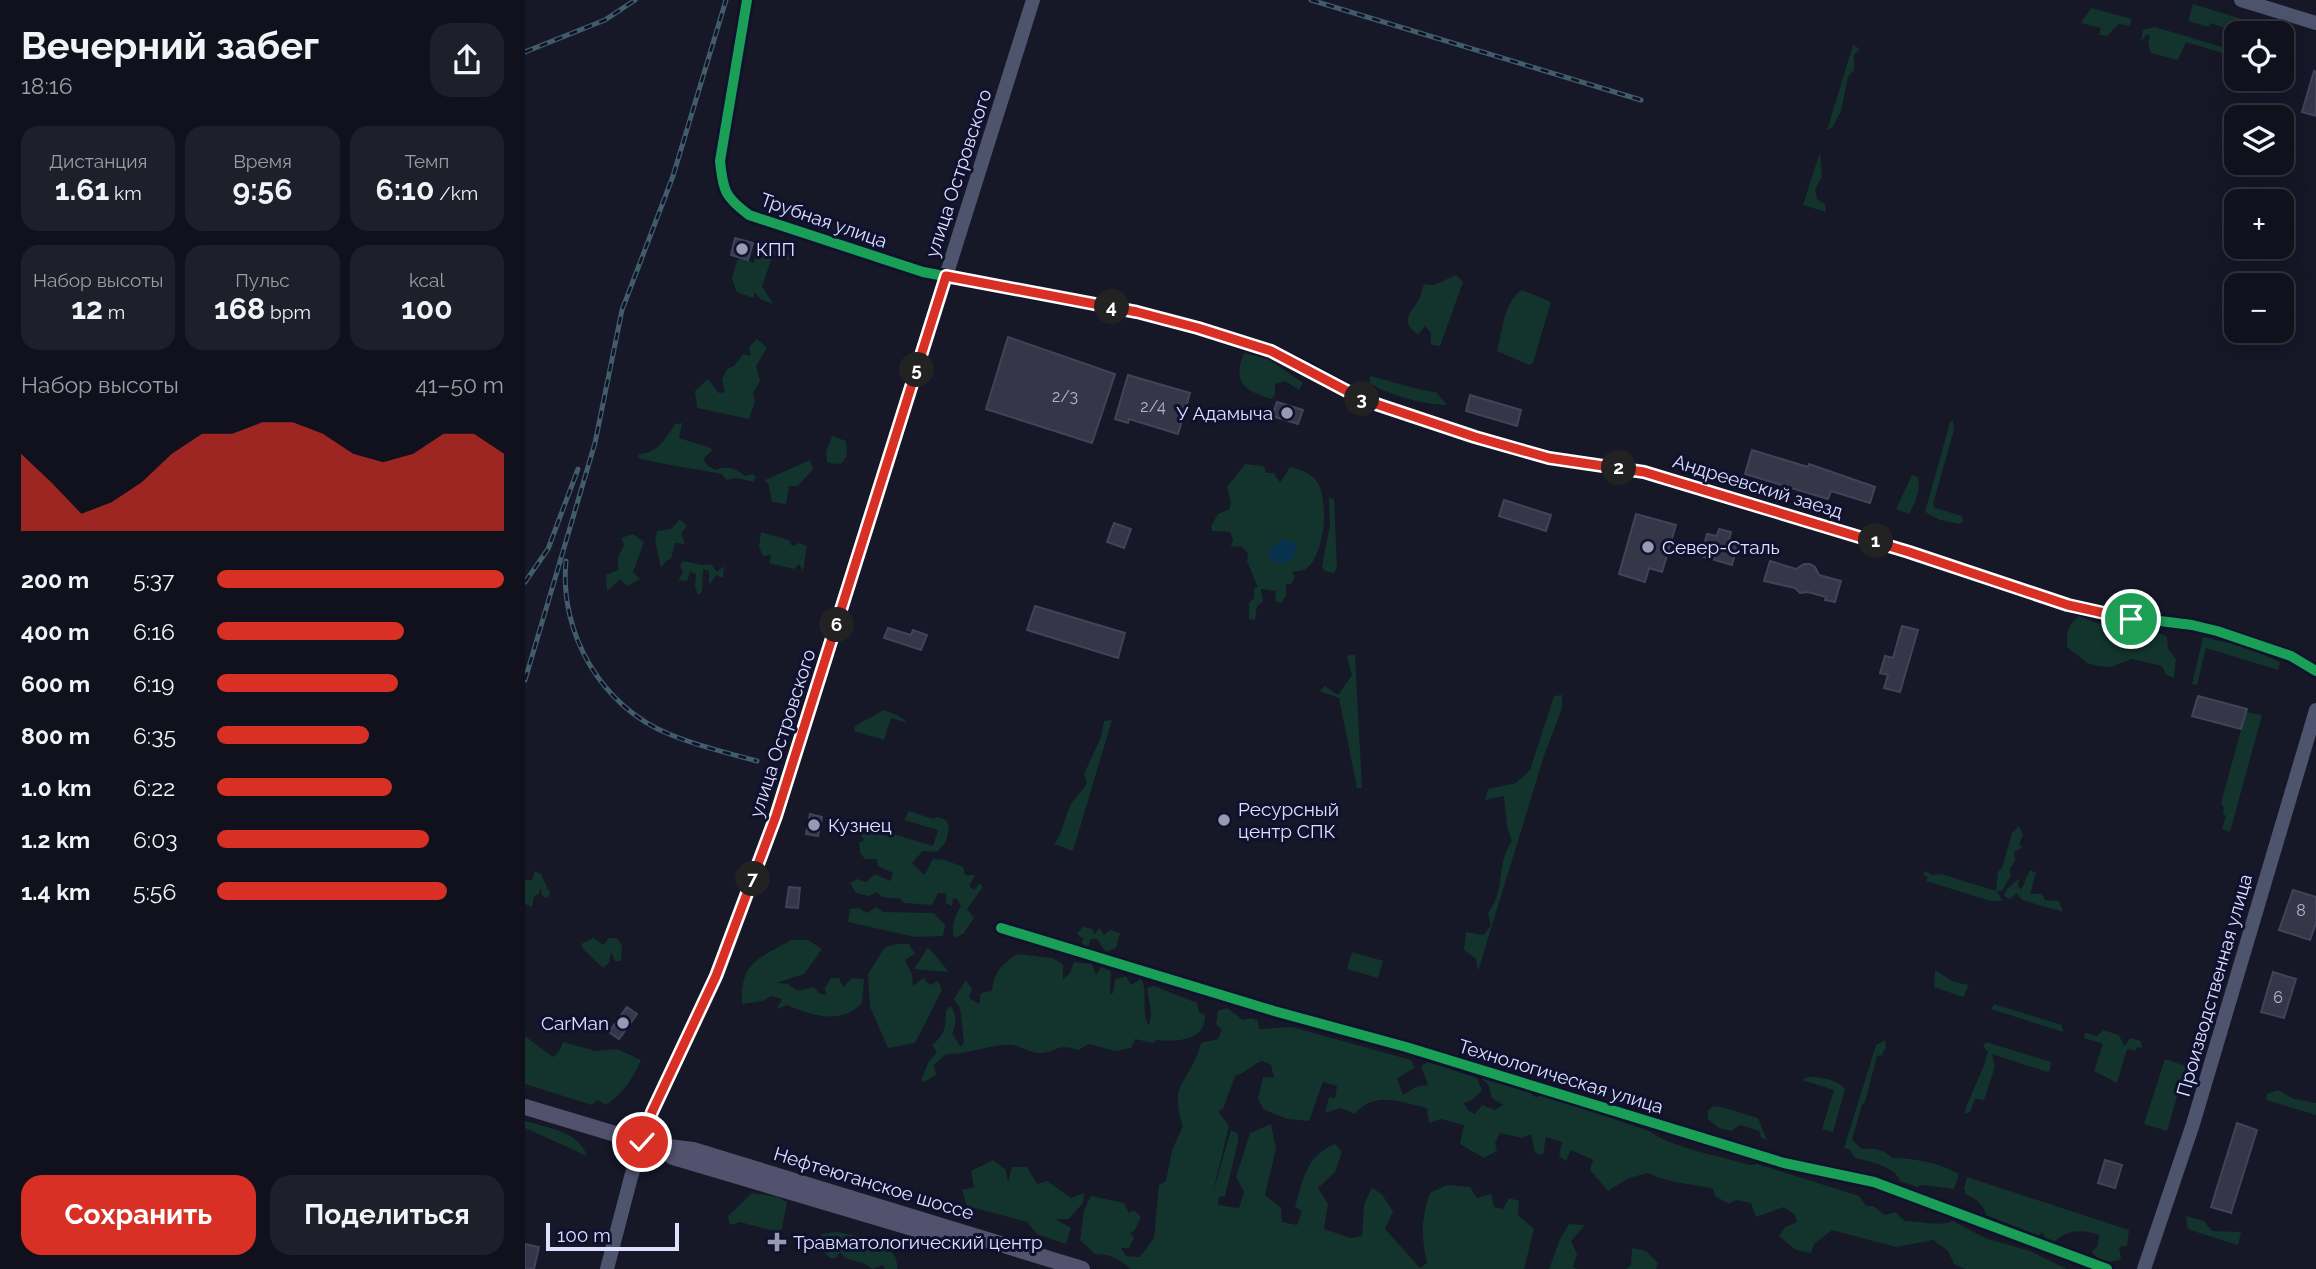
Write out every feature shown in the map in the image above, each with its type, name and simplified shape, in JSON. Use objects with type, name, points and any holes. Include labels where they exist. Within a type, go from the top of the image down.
[{"type":"main road","name":"улица Островского","points":[[607,1269],[647,1143],[652,1112],[716,976],[772,826],[1033,0]]},
{"type":"main road","points":[[2241,0],[2316,23]]},
{"type":"main road","name":"Андреевский заезд","points":[[946,276],[1137,312],[1198,328],[1271,351],[1364,400],[1511,448],[1582,465],[1644,472],[1909,552],[2068,605],[2103,614],[2192,625],[2217,631],[2291,656],[2316,671]]},
{"type":"main road","name":"Производственная улица","points":[[2144,1269],[2193,1124],[2316,710]]},
{"type":"main road","name":"Нефтеюганское шоссе","points":[[525,1107],[647,1143],[693,1150],[1082,1269]]},
{"type":"main road","name":"Нефтеюганское шоссе","points":[[647,1143],[673,1157],[1048,1269]]},
{"type":"street","name":"Трубная улица","points":[[747,0],[720,161],[722,187],[730,201],[749,215],[923,272],[946,276]]},
{"type":"street","name":"Технологическая улица","points":[[1001,928],[1274,1011],[1419,1051],[1784,1163],[1874,1182],[2107,1269]]},
{"type":"green space","points":[[2193,4],[2248,21],[2224,21],[2224,28],[2188,21]]},
{"type":"green space","points":[[2091,8],[2132,19],[2130,26],[2119,24],[2107,36],[2099,35],[2101,28],[2081,23]]},
{"type":"green space","points":[[2155,27],[2224,47],[2224,53],[2186,42],[2178,60],[2151,53],[2148,43],[2150,36],[2147,34],[2141,41],[2143,30]]},
{"type":"green space","points":[[1853,45],[1860,49],[1854,55],[1854,70],[1848,77],[1841,111],[1832,128],[1827,130]]},
{"type":"green space","points":[[1820,152],[1822,176],[1815,190],[1817,199],[1825,204],[1826,212],[1803,205]]},
{"type":"green space","points":[[756,244],[790,255],[789,260],[773,255],[762,286],[773,304],[760,299],[755,292],[753,298],[737,292],[732,279],[737,260],[742,258],[754,263]]},
{"type":"green space","points":[[1456,275],[1463,282],[1440,346],[1431,345],[1431,333],[1425,326],[1418,335],[1409,326],[1409,314],[1419,299],[1424,284],[1434,285]]},
{"type":"green space","points":[[1522,290],[1551,302],[1533,363],[1529,365],[1497,351],[1507,309]]},
{"type":"green space","points":[[757,339],[767,348],[756,366],[760,381],[753,393],[755,401],[749,419],[697,408],[695,391],[708,379],[719,393],[725,392],[722,380],[727,369],[734,366],[743,354],[751,356],[749,347]]},
{"type":"green space","points":[[1244,353],[1270,360],[1303,383],[1299,390],[1285,381],[1275,384],[1275,395],[1271,399],[1247,388],[1239,371]]},
{"type":"green space","points":[[1370,376],[1436,392],[1447,405],[1418,401],[1386,392],[1370,383]]},
{"type":"green space","points":[[1953,420],[1954,430],[1933,504],[1935,508],[1962,516],[1963,521],[1960,524],[1940,520],[1925,512],[1950,422]]},
{"type":"green space","points":[[682,423],[679,438],[711,448],[712,451],[703,459],[708,466],[716,470],[732,468],[746,476],[752,474],[756,477],[754,482],[737,478],[726,480],[722,474],[638,458],[639,454],[651,451],[660,444],[675,424]]},
{"type":"green space","points":[[832,436],[846,441],[847,456],[842,463],[827,462],[826,452]]},
{"type":"green space","points":[[810,460],[813,469],[798,486],[789,486],[786,504],[772,502],[765,480]]},
{"type":"green space","points":[[1245,464],[1264,466],[1266,473],[1274,473],[1280,483],[1290,467],[1303,471],[1314,478],[1319,486],[1324,510],[1322,538],[1313,561],[1305,569],[1292,572],[1295,578],[1291,584],[1286,584],[1286,596],[1281,603],[1275,601],[1276,591],[1261,589],[1263,602],[1257,606],[1255,620],[1249,619],[1249,603],[1254,598],[1254,589],[1258,587],[1247,561],[1248,553],[1241,546],[1231,547],[1233,539],[1230,532],[1212,531],[1211,526],[1218,514],[1229,509],[1231,503],[1227,487]]},
{"type":"green space","points":[[1912,475],[1918,477],[1919,487],[1909,514],[1896,509]]},
{"type":"green space","points":[[1329,498],[1334,499],[1337,567],[1334,573],[1325,571],[1322,567],[1330,524]]},
{"type":"green space","points":[[680,519],[687,526],[681,533],[685,544],[675,543],[671,559],[661,568],[655,541],[657,531],[671,529]]},
{"type":"green space","points":[[761,532],[789,540],[792,546],[799,543],[807,546],[803,571],[799,564],[794,569],[769,563],[771,555],[763,556],[759,547]]},
{"type":"green space","points":[[633,534],[644,542],[633,572],[640,579],[627,586],[620,579],[607,591],[606,575],[618,570],[618,557],[624,545],[621,538]]},
{"type":"green space","points":[[683,561],[711,564],[717,572],[724,566],[723,578],[716,575],[709,585],[709,571],[703,569],[702,592],[698,595],[695,586],[696,574],[690,572],[687,581],[678,580],[683,573],[680,566]]},
{"type":"green space","points":[[2079,616],[2120,631],[2144,629],[2167,637],[2168,649],[2176,659],[2174,678],[2166,675],[2162,666],[2132,659],[2111,667],[2087,663],[2067,647],[2069,630]]},
{"type":"green space","points":[[2203,637],[2246,647],[2280,662],[2278,670],[2206,648],[2197,685],[2192,684]]},
{"type":"green space","points":[[1355,655],[1362,788],[1357,788],[1339,698],[1319,691],[1325,686],[1338,695],[1352,675],[1347,657]]},
{"type":"green space","points":[[1562,695],[1562,708],[1544,756],[1478,971],[1476,959],[1464,950],[1466,932],[1484,935],[1491,925],[1488,913],[1497,895],[1503,860],[1512,841],[1507,827],[1504,796],[1485,800],[1488,789],[1516,783],[1530,770],[1554,696]]},
{"type":"green space","points":[[884,710],[908,723],[891,718],[884,740],[854,731],[855,726]]},
{"type":"green space","points":[[2246,712],[2262,715],[2230,832],[2222,829],[2226,816],[2221,803]]},
{"type":"green space","points":[[1112,720],[1073,851],[1054,844],[1070,806],[1087,782],[1084,774],[1101,737],[1104,721]]},
{"type":"green space","points":[[909,811],[933,819],[938,817],[946,820],[949,826],[946,842],[937,852],[923,851],[912,863],[924,875],[933,859],[945,860],[963,867],[965,875],[975,875],[969,886],[974,890],[980,883],[983,887],[967,909],[974,918],[963,934],[954,938],[954,921],[961,906],[957,899],[953,898],[952,906],[946,903],[946,893],[938,893],[932,905],[904,903],[900,899],[882,897],[877,892],[869,896],[856,893],[850,883],[857,879],[866,882],[875,874],[890,881],[893,873],[878,866],[877,859],[865,859],[860,853],[859,843],[864,840],[858,830],[870,827],[933,846],[938,830],[904,820]]},
{"type":"green space","points":[[2019,826],[2023,835],[2019,845],[2023,847],[2014,852],[2015,861],[2010,869],[2011,875],[2002,891],[1997,891],[2002,901],[1991,901],[1926,881],[1928,877],[1923,875],[1925,871],[1996,891],[1998,872],[2002,868],[2012,833]]},
{"type":"green space","points":[[2030,870],[2036,873],[2030,894],[2042,894],[2045,900],[2059,901],[2063,912],[2022,900],[2017,893],[2010,899],[2004,896],[2007,889],[2020,878],[2018,885],[2021,890]]},
{"type":"green space","points":[[535,871],[541,874],[550,893],[548,898],[543,897],[540,889],[539,894],[534,896],[532,907],[525,904],[525,880],[532,880]]},
{"type":"green space","points":[[876,907],[883,912],[934,913],[945,925],[943,936],[915,937],[848,922],[850,909],[859,908],[867,913]]},
{"type":"green space","points":[[1083,927],[1092,929],[1095,934],[1099,928],[1104,935],[1110,930],[1120,933],[1116,948],[1106,952],[1097,939],[1091,939],[1088,947],[1082,944],[1083,937],[1077,933]]},
{"type":"green space","points":[[593,938],[604,945],[608,938],[617,938],[622,945],[621,961],[615,961],[611,952],[609,963],[603,968],[581,944]]},
{"type":"green space","points":[[791,940],[808,940],[822,949],[804,974],[776,983],[788,984],[798,991],[814,987],[819,993],[826,995],[825,988],[831,978],[839,978],[843,987],[852,978],[864,979],[862,1003],[854,1010],[836,1016],[816,1015],[787,1005],[777,1009],[782,999],[771,996],[763,1001],[742,1004],[742,990],[748,970],[761,957]]},
{"type":"green space","points":[[909,944],[915,954],[905,960],[912,974],[913,986],[923,978],[930,985],[938,981],[942,990],[915,1043],[888,1048],[870,1007],[868,974],[885,947]]},
{"type":"green space","points":[[928,947],[949,972],[914,969]]},
{"type":"green space","points":[[1352,952],[1383,961],[1378,978],[1347,969]]},
{"type":"green space","points":[[1017,954],[1052,958],[1063,964],[1063,979],[1070,973],[1074,962],[1092,964],[1096,975],[1101,967],[1111,971],[1110,994],[1113,993],[1115,979],[1126,976],[1131,985],[1141,979],[1149,1026],[1151,1013],[1147,988],[1154,986],[1197,1003],[1199,1012],[1205,1015],[1204,1024],[1201,1030],[1189,1038],[1157,1040],[1153,1043],[1135,1039],[1131,1048],[1115,1051],[1089,1044],[1078,1050],[1061,1048],[1040,1053],[1005,1045],[946,1054],[934,1065],[936,1075],[924,1082],[921,1080],[929,1061],[937,1052],[932,1045],[942,1034],[946,1010],[951,1006],[956,1020],[952,1034],[961,1047],[964,1042],[960,1008],[954,999],[966,980],[972,989],[969,998],[979,1004],[981,993],[992,991],[999,970]]},
{"type":"green space","points":[[1935,970],[1954,982],[1969,985],[1963,997],[1934,987]]},
{"type":"green space","points":[[1994,1004],[2062,1025],[2063,1032],[1991,1009]]},
{"type":"green space","points":[[1227,1008],[1243,1020],[1252,1018],[1258,1021],[1259,1029],[1292,1027],[1411,1060],[1415,1068],[1397,1078],[1403,1095],[1416,1087],[1428,1085],[1421,1066],[1428,1062],[1477,1078],[1482,1090],[1472,1100],[1464,1103],[1468,1110],[1475,1114],[1482,1105],[1495,1110],[1503,1105],[1492,1098],[1488,1084],[1481,1078],[1523,1088],[1537,1098],[1541,1094],[1649,1131],[1683,1147],[1750,1165],[1757,1164],[1859,1196],[1866,1206],[1873,1206],[1885,1215],[1895,1212],[1905,1221],[1941,1224],[1953,1221],[1985,1238],[2030,1251],[2067,1269],[1965,1269],[1954,1264],[1948,1251],[1933,1240],[1896,1247],[1832,1230],[1814,1244],[1811,1253],[1796,1250],[1779,1236],[1785,1227],[1797,1222],[1795,1215],[1784,1207],[1756,1217],[1751,1203],[1736,1200],[1729,1204],[1715,1196],[1713,1189],[1648,1173],[1629,1178],[1608,1191],[1590,1170],[1593,1160],[1571,1150],[1566,1161],[1559,1156],[1562,1142],[1546,1137],[1543,1155],[1535,1153],[1531,1134],[1522,1138],[1500,1133],[1495,1143],[1497,1151],[1484,1158],[1460,1144],[1464,1125],[1441,1119],[1429,1123],[1427,1108],[1398,1101],[1379,1100],[1362,1107],[1355,1114],[1341,1108],[1325,1113],[1329,1097],[1335,1098],[1337,1086],[1323,1082],[1309,1121],[1287,1119],[1263,1109],[1258,1098],[1263,1077],[1274,1078],[1271,1065],[1262,1061],[1235,1076],[1223,1109],[1218,1111],[1229,1126],[1212,1196],[1231,1130],[1238,1134],[1238,1142],[1225,1196],[1219,1197],[1218,1205],[1239,1208],[1244,1192],[1236,1177],[1250,1133],[1271,1124],[1276,1149],[1265,1195],[1281,1208],[1282,1222],[1297,1225],[1302,1211],[1295,1207],[1307,1170],[1317,1155],[1335,1144],[1342,1152],[1335,1172],[1318,1188],[1328,1204],[1324,1229],[1351,1238],[1362,1236],[1364,1205],[1372,1187],[1383,1196],[1393,1212],[1385,1229],[1420,1268],[1427,1263],[1423,1227],[1430,1193],[1447,1185],[1470,1187],[1477,1198],[1491,1194],[1494,1207],[1503,1209],[1509,1198],[1519,1201],[1518,1215],[1534,1229],[1524,1269],[1131,1269],[1114,1258],[1095,1254],[1080,1240],[1084,1210],[1091,1196],[1124,1203],[1129,1213],[1134,1210],[1141,1217],[1134,1231],[1130,1232],[1134,1238],[1129,1248],[1121,1248],[1126,1256],[1140,1257],[1154,1238],[1159,1185],[1166,1181],[1172,1150],[1183,1126],[1179,1111],[1179,1090],[1201,1043],[1218,1039],[1222,1030],[1216,1024],[1218,1011]]},
{"type":"green space","points":[[2103,1030],[2119,1035],[2124,1046],[2131,1038],[2141,1041],[2142,1048],[2137,1047],[2135,1051],[2127,1049],[2117,1083],[2094,1071],[2103,1044],[2084,1038],[2085,1033],[2097,1036]]},
{"type":"green space","points":[[525,1036],[553,1057],[563,1042],[596,1051],[617,1049],[641,1060],[618,1096],[606,1105],[597,1100],[592,1105],[525,1084]]},
{"type":"green space","points":[[1885,1040],[1886,1047],[1882,1055],[1877,1056],[1852,1140],[1862,1149],[1878,1150],[1892,1158],[1927,1162],[1951,1170],[1959,1174],[1954,1189],[1922,1185],[1917,1187],[1900,1181],[1887,1168],[1855,1158],[1849,1149],[1844,1148],[1876,1045]]},
{"type":"green space","points":[[1986,1042],[2051,1062],[2050,1070],[2047,1072],[1992,1054],[1995,1067],[1984,1100],[1975,1099],[1970,1112],[1964,1114],[1986,1060],[1988,1052],[1983,1046]]},
{"type":"green space","points":[[2165,1059],[2186,1066],[2167,1131],[2144,1124]]},
{"type":"green space","points":[[1808,1077],[1833,1081],[1845,1089],[1833,1132],[1822,1129],[1834,1090],[1802,1080]]},
{"type":"green space","points":[[2278,1090],[2294,1099],[2316,1103],[2316,1115],[2266,1100],[2267,1094]]},
{"type":"green space","points":[[1718,1106],[1758,1118],[1767,1140],[1761,1138],[1759,1131],[1740,1125],[1731,1131],[1719,1128],[1708,1119],[1708,1111]]},
{"type":"green space","points":[[525,1121],[570,1136],[583,1148],[587,1156],[525,1128]]},
{"type":"green space","points":[[993,1160],[1006,1170],[1008,1182],[1012,1167],[1027,1167],[1037,1184],[1047,1181],[1071,1198],[1084,1193],[1083,1203],[1069,1219],[1055,1219],[1071,1228],[1066,1244],[1037,1234],[1027,1222],[967,1206],[962,1190],[974,1187],[971,1171]]},
{"type":"green space","points":[[1967,1177],[2129,1230],[2127,1246],[2119,1247],[2121,1259],[2109,1261],[2095,1255],[2092,1252],[2098,1245],[2099,1235],[2093,1233],[2070,1232],[2054,1242],[2045,1238],[2042,1232],[2039,1236],[1986,1215],[1979,1202],[1966,1195],[1964,1188]]},
{"type":"green space","points":[[752,1193],[778,1197],[787,1202],[781,1233],[740,1222],[730,1225],[728,1216]]},
{"type":"green space","points":[[2186,1216],[2204,1221],[2212,1231],[2241,1232],[2238,1245],[2190,1230]]},
{"type":"green space","points":[[1569,1224],[1585,1225],[1571,1241],[1577,1254],[1573,1267],[1577,1269],[1549,1269],[1560,1239]]},
{"type":"green space","points":[[837,1232],[866,1238],[885,1246],[892,1252],[897,1269],[885,1269],[883,1265],[873,1269],[845,1258],[840,1252],[836,1258],[830,1258],[824,1252],[821,1234]]},
{"type":"green space","points":[[1632,1248],[1646,1251],[1658,1263],[1656,1269],[1626,1269],[1631,1265]]},
{"type":"water","points":[[1280,540],[1298,545],[1291,560],[1279,564],[1268,557]]},
{"type":"building","points":[[2314,71],[2316,72],[2316,116],[2302,112]]},
{"type":"building","name":"КПП","points":[[735,238],[753,243],[748,260],[731,255]]},
{"type":"building","points":[[1008,337],[1115,374],[1092,443],[986,409]]},
{"type":"building","points":[[1128,375],[1190,393],[1178,434],[1129,419],[1128,423],[1115,419]]},
{"type":"building","points":[[1470,395],[1521,410],[1517,426],[1466,411]]},
{"type":"building","name":"У Адамыча","points":[[1277,402],[1303,410],[1298,424],[1272,416]]},
{"type":"building","points":[[1752,450],[1808,467],[1809,464],[1875,487],[1870,503],[1831,491],[1828,499],[1745,474]]},
{"type":"building","points":[[1504,500],[1551,515],[1546,531],[1499,516]]},
{"type":"building","name":"Север-Сталь","points":[[1636,514],[1676,525],[1662,572],[1649,568],[1645,582],[1619,574]]},
{"type":"building","points":[[1114,523],[1131,529],[1124,548],[1107,542]]},
{"type":"building","points":[[1719,529],[1731,532],[1729,540],[1738,542],[1732,565],[1701,556],[1707,534],[1717,536]]},
{"type":"building","points":[[1770,561],[1796,569],[1810,564],[1819,575],[1841,581],[1835,602],[1825,600],[1826,597],[1808,592],[1800,593],[1795,588],[1764,581]]},
{"type":"building","points":[[1035,606],[1125,633],[1118,658],[1027,630]]},
{"type":"building","points":[[1902,626],[1918,630],[1900,692],[1884,688],[1888,675],[1880,673],[1885,656],[1893,658]]},
{"type":"building","points":[[888,628],[911,635],[913,630],[927,635],[921,650],[884,638]]},
{"type":"building","points":[[2198,696],[2247,709],[2241,729],[2192,716]]},
{"type":"building","name":"Кузнец","points":[[810,814],[822,817],[818,836],[806,834]]},
{"type":"building","points":[[789,887],[800,888],[798,908],[786,907]]},
{"type":"building","points":[[2293,890],[2316,897],[2316,923],[2310,940],[2279,930]]},
{"type":"building","points":[[2273,972],[2296,979],[2284,1018],[2261,1012]]},
{"type":"building","name":"CarMan","points":[[627,1007],[637,1014],[619,1039],[609,1032]]},
{"type":"building","points":[[2237,1123],[2257,1130],[2231,1213],[2211,1207]]},
{"type":"building","points":[[2105,1160],[2122,1165],[2115,1188],[2098,1183]]},
{"type":"building","points":[[525,1244],[539,1247],[534,1269],[525,1269]]},
{"type":"railway","points":[[525,52],[605,20],[635,0]]},
{"type":"railway","points":[[525,680],[595,443],[622,310],[673,176],[726,0]]},
{"type":"railway","points":[[1311,0],[1641,100]]},
{"type":"railway","points":[[525,582],[548,549],[578,469]]},
{"type":"railway","points":[[566,561],[570,615],[578,641],[605,687],[645,722],[669,734],[757,761]]},
{"type":"cycle path","points":[[747,0],[720,161],[722,180],[730,198],[749,215],[923,272],[1137,312],[1198,328],[1270,351],[1304,366],[1364,400],[1475,437],[1549,458],[1644,472],[1909,552],[2068,605],[2104,614],[2192,625],[2217,631],[2291,656],[2316,671]]},
{"type":"cycle path","points":[[1001,928],[1274,1011],[1406,1047],[1784,1163],[1874,1182],[2107,1269]]},
{"type":"place","name":"КПП","points":[[742,249]]},
{"type":"place","name":"У Адамыча","points":[[1287,413]]},
{"type":"place","name":"Север-Сталь","points":[[1648,547]]},
{"type":"place","name":"Ресурсный центр СПК","points":[[1224,820]]},
{"type":"place","name":"Кузнец","points":[[814,825]]},
{"type":"place","name":"CarMan","points":[[623,1023]]},
{"type":"place","name":"Травматологический центр","points":[[777,1242]]},
{"type":"route","points":[[642,1142],[652,1112],[716,976],[776,816],[946,276],[1137,312],[1198,328],[1271,351],[1304,366],[1364,400],[1475,437],[1582,465],[1644,472],[1909,552],[2068,605],[2131,619]]}]
